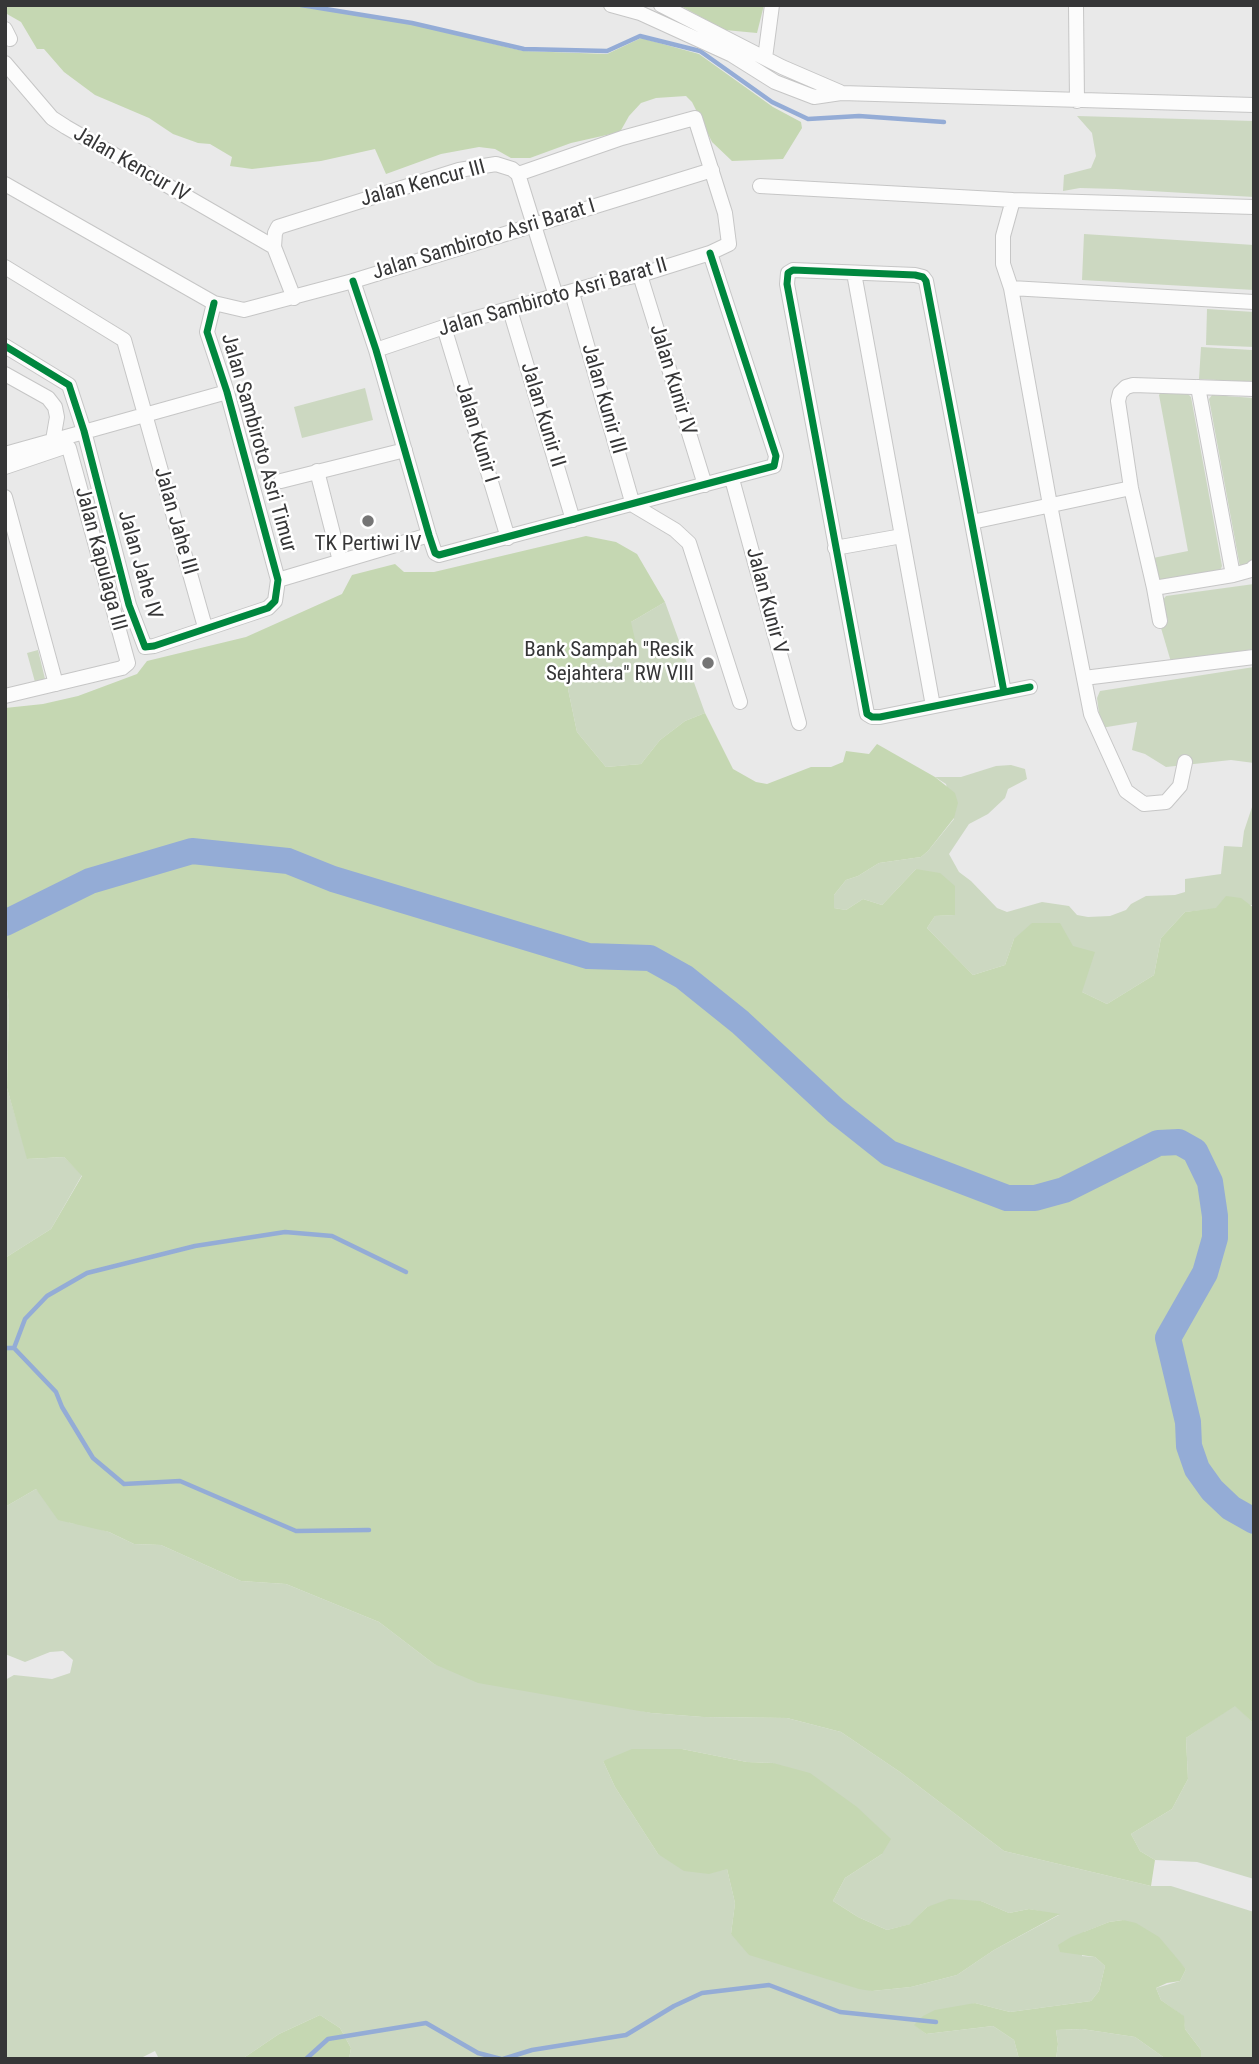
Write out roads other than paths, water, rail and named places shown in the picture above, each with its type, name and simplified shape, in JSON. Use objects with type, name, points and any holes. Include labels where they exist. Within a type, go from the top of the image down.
[{"type":"street","points":[[611,5],[765,58],[841,93]]},
{"type":"street","points":[[661,5],[734,49],[775,82],[814,97],[841,93],[1254,105]]},
{"type":"street","points":[[765,58],[772,5]]},
{"type":"street","points":[[1076,5],[1077,101]]},
{"type":"street","name":"Jalan Kencur IV","points":[[5,63],[52,117],[66,127],[274,247]]},
{"type":"street","points":[[518,174],[622,138],[692,118],[698,121],[712,170]]},
{"type":"street","name":"Jalan Kencur III","points":[[274,247],[275,231],[281,225],[459,170],[496,164],[513,169],[518,174],[556,296]]},
{"type":"street","name":"Jalan Sambiroto Asri Barat I","points":[[5,184],[214,303],[244,310],[352,281],[712,170]]},
{"type":"street","name":"Jalan Sambiroto Asri Barat II","points":[[376,350],[444,327],[605,282],[640,275],[710,253],[729,244],[725,213],[712,170]]},
{"type":"street","points":[[760,186],[1013,200],[1254,207]]},
{"type":"street","points":[[1013,200],[1003,236],[1003,264],[1011,288],[1091,714],[1126,791],[1144,804],[1166,802],[1180,786],[1185,762]]},
{"type":"street","points":[[274,247],[294,298]]},
{"type":"street","points":[[352,281],[376,350],[435,553],[446,554],[771,469],[776,460],[710,253]]},
{"type":"street","name":"Jalan Jahe III","points":[[5,267],[124,340],[205,627]]},
{"type":"street","points":[[1003,692],[926,282],[923,277],[915,275],[793,270],[786,278],[867,714],[880,717],[1030,687]]},
{"type":"street","points":[[854,273],[933,706]]},
{"type":"street","name":"Jalan Kunir IV","points":[[640,275],[705,485]]},
{"type":"street","points":[[1011,288],[1254,302]]},
{"type":"street","name":"Jalan Kunir III","points":[[572,293],[633,505]]},
{"type":"street","name":"Jalan Sambiroto Asri Timur","points":[[205,627],[268,608],[275,601],[278,580],[227,392],[207,332],[214,303]]},
{"type":"street","name":"Jalan Kunir II","points":[[510,310],[573,520]]},
{"type":"street","name":"Jalan Kunir I","points":[[444,327],[508,538]]},
{"type":"street","points":[[5,346],[68,385],[84,430]]},
{"type":"street","points":[[5,374],[48,398],[55,407],[57,417],[53,440]]},
{"type":"street","points":[[1160,621],[1130,488],[1118,401],[1120,393],[1133,385],[1254,389]]},
{"type":"street","points":[[1198,387],[1233,575]]},
{"type":"street","points":[[5,454],[227,392]]},
{"type":"street","name":"Jalan Jahe IV","points":[[84,430],[129,605],[145,647],[205,627]]},
{"type":"street","name":"Jalan Kapulaga III","points":[[5,467],[67,446],[69,448],[128,661],[122,668],[56,684]]},
{"type":"street","points":[[281,481],[405,450]]},
{"type":"street","points":[[317,471],[340,561]]},
{"type":"street","name":"Jalan Kunir V","points":[[732,479],[799,723]]},
{"type":"street","points":[[972,522],[1130,488]]},
{"type":"street","points":[[5,497],[56,684],[5,696]]},
{"type":"street","points":[[633,505],[675,530],[689,543],[740,702]]},
{"type":"street","points":[[278,580],[429,535]]},
{"type":"street","points":[[835,548],[902,536]]},
{"type":"street","points":[[1154,588],[1233,575],[1254,567]]},
{"type":"street","points":[[1084,678],[1254,657]]},
{"type":"waterway","points":[[301,5],[412,23],[524,49],[607,51],[640,36],[700,51],[772,102],[808,119],[859,116],[944,122]]},
{"type":"waterway","points":[[5,923],[90,881],[192,851],[288,861],[333,879],[588,956],[650,958],[684,977],[740,1022],[836,1111],[889,1153],[1007,1198],[1035,1198],[1064,1190],[1158,1143],[1179,1142],[1195,1151],[1210,1182],[1215,1216],[1215,1238],[1205,1273],[1168,1338],[1188,1422],[1189,1446],[1197,1469],[1212,1490],[1231,1508],[1254,1521]]},
{"type":"waterway","points":[[14,1348],[25,1319],[47,1296],[87,1273],[195,1246],[285,1232],[332,1236],[406,1272]]},
{"type":"waterway","points":[[5,1348],[14,1348],[56,1392],[62,1407],[93,1458],[124,1484],[180,1481],[296,1531],[369,1530]]},
{"type":"waterway","points":[[503,2059],[532,2050],[626,2035],[674,2006],[702,1993],[769,1985],[840,2012],[936,2022]]},
{"type":"waterway","points":[[306,2059],[328,2039],[426,2023],[478,2053],[501,2059]]},
{"type":"place","name":"TK Pertiwi IV","points":[[368,521]]},
{"type":"place","name":"Bank Sampah \"Resik Sejahtera\" RW VIII","points":[[708,663]]}]
